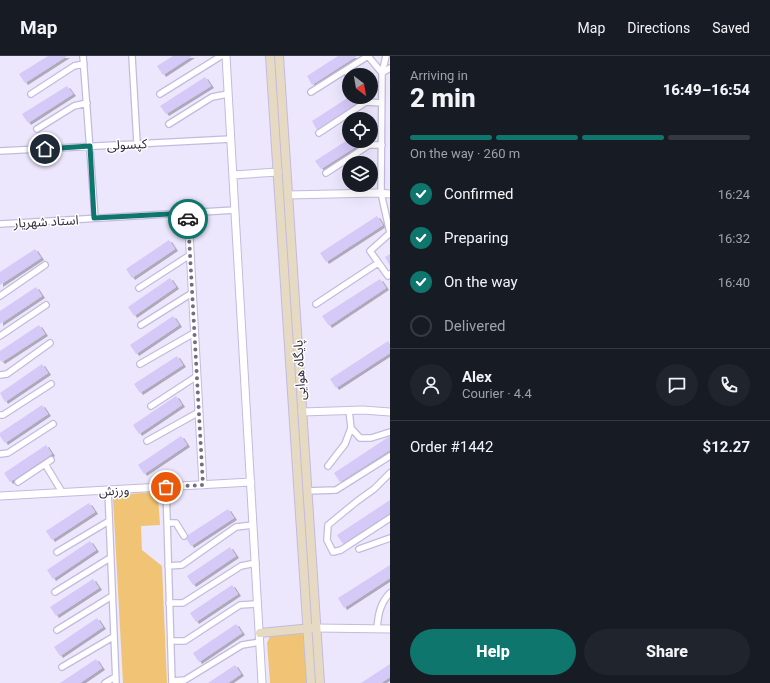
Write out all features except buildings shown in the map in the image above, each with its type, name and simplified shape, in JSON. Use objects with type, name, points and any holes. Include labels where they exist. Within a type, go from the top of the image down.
[{"type":"main road","name":"پایگاه هوایی","points":[[270,56],[297,412],[307,491],[320,683]]},
{"type":"main road","name":"پایگاه هوایی","points":[[279,56],[288,195],[307,628],[311,683]]},
{"type":"main road","points":[[280,196],[288,195]]},
{"type":"main road","points":[[260,633],[317,628]]},
{"type":"street","points":[[83,56],[94,218]]},
{"type":"street","points":[[132,56],[137,143]]},
{"type":"street","points":[[160,94],[221,56]]},
{"type":"street","points":[[226,56],[260,633],[262,683],[258,683]]},
{"type":"street","points":[[353,68],[368,56],[378,68]]},
{"type":"street","points":[[386,56],[382,73],[382,145],[390,233],[370,251],[388,276],[390,274]]},
{"type":"street","points":[[31,94],[74,66],[84,64]]},
{"type":"street","points":[[378,68],[382,73]]},
{"type":"street","points":[[382,73],[390,68]]},
{"type":"street","points":[[311,92],[342,75]]},
{"type":"street","points":[[169,124],[212,97],[228,94]]},
{"type":"street","points":[[37,129],[74,106],[87,103]]},
{"type":"street","points":[[378,103],[382,104]]},
{"type":"street","points":[[354,112],[361,104]]},
{"type":"street","points":[[319,133],[342,121]]},
{"type":"street","name":"کپسولی","points":[[0,151],[231,138]]},
{"type":"street","points":[[378,144],[382,145]]},
{"type":"street","points":[[326,173],[361,148]]},
{"type":"street","points":[[233,175],[278,172]]},
{"type":"street","points":[[288,195],[387,193]]},
{"type":"street","name":"استاد شهریار","points":[[0,224],[235,210]]},
{"type":"street","points":[[188,213],[203,485]]},
{"type":"street","points":[[139,288],[190,255]]},
{"type":"street","points":[[316,304],[378,263]]},
{"type":"street","points":[[0,296],[45,265]]},
{"type":"street","points":[[141,325],[192,294]]},
{"type":"street","points":[[0,336],[46,305]]},
{"type":"street","points":[[140,364],[194,332]]},
{"type":"street","points":[[0,375],[7,374],[50,344]]},
{"type":"street","points":[[151,406],[197,376]]},
{"type":"street","points":[[0,416],[52,384]]},
{"type":"street","points":[[328,466],[346,444],[351,428],[349,410]]},
{"type":"street","points":[[297,412],[349,410],[390,412]]},
{"type":"street","points":[[147,442],[199,412]]},
{"type":"street","points":[[0,454],[8,453],[53,424]]},
{"type":"street","points":[[351,428],[360,438],[371,438],[390,432]]},
{"type":"street","points":[[307,491],[336,490],[390,456]]},
{"type":"street","points":[[18,482],[51,460]]},
{"type":"street","points":[[45,464],[62,492]]},
{"type":"street","points":[[390,473],[374,489],[328,525],[327,540],[333,552],[341,550],[390,518]]},
{"type":"street","name":"ورزش","points":[[0,496],[251,482]]},
{"type":"street","points":[[166,487],[172,682],[186,680],[242,645],[260,642]]},
{"type":"street","points":[[105,683],[115,680],[108,490]]},
{"type":"street","points":[[58,552],[109,521]]},
{"type":"street","points":[[167,523],[176,523],[184,536]]},
{"type":"street","points":[[168,566],[182,565],[236,527],[254,525]]},
{"type":"street","points":[[359,549],[390,538]]},
{"type":"street","points":[[55,592],[110,558]]},
{"type":"street","points":[[170,603],[183,603],[241,566],[256,564]]},
{"type":"street","points":[[377,629],[380,607],[390,593]]},
{"type":"street","points":[[57,630],[112,596]]},
{"type":"street","points":[[171,642],[185,640],[240,605],[258,604]]},
{"type":"street","points":[[317,628],[390,629]]},
{"type":"street","points":[[62,667],[113,637]]},
{"type":"shaded area","points":[[154,492],[158,496],[160,525],[141,526],[142,550],[162,566],[167,683],[123,683],[113,499],[116,495]]},
{"type":"shaded area","points":[[300,633],[305,636],[308,683],[270,683],[267,643],[270,636]]},
{"type":"way so far","points":[[166,487],[203,485],[188,219]]},
{"type":"route","points":[[45,149],[90,146],[94,218],[188,213],[188,219]]}]
